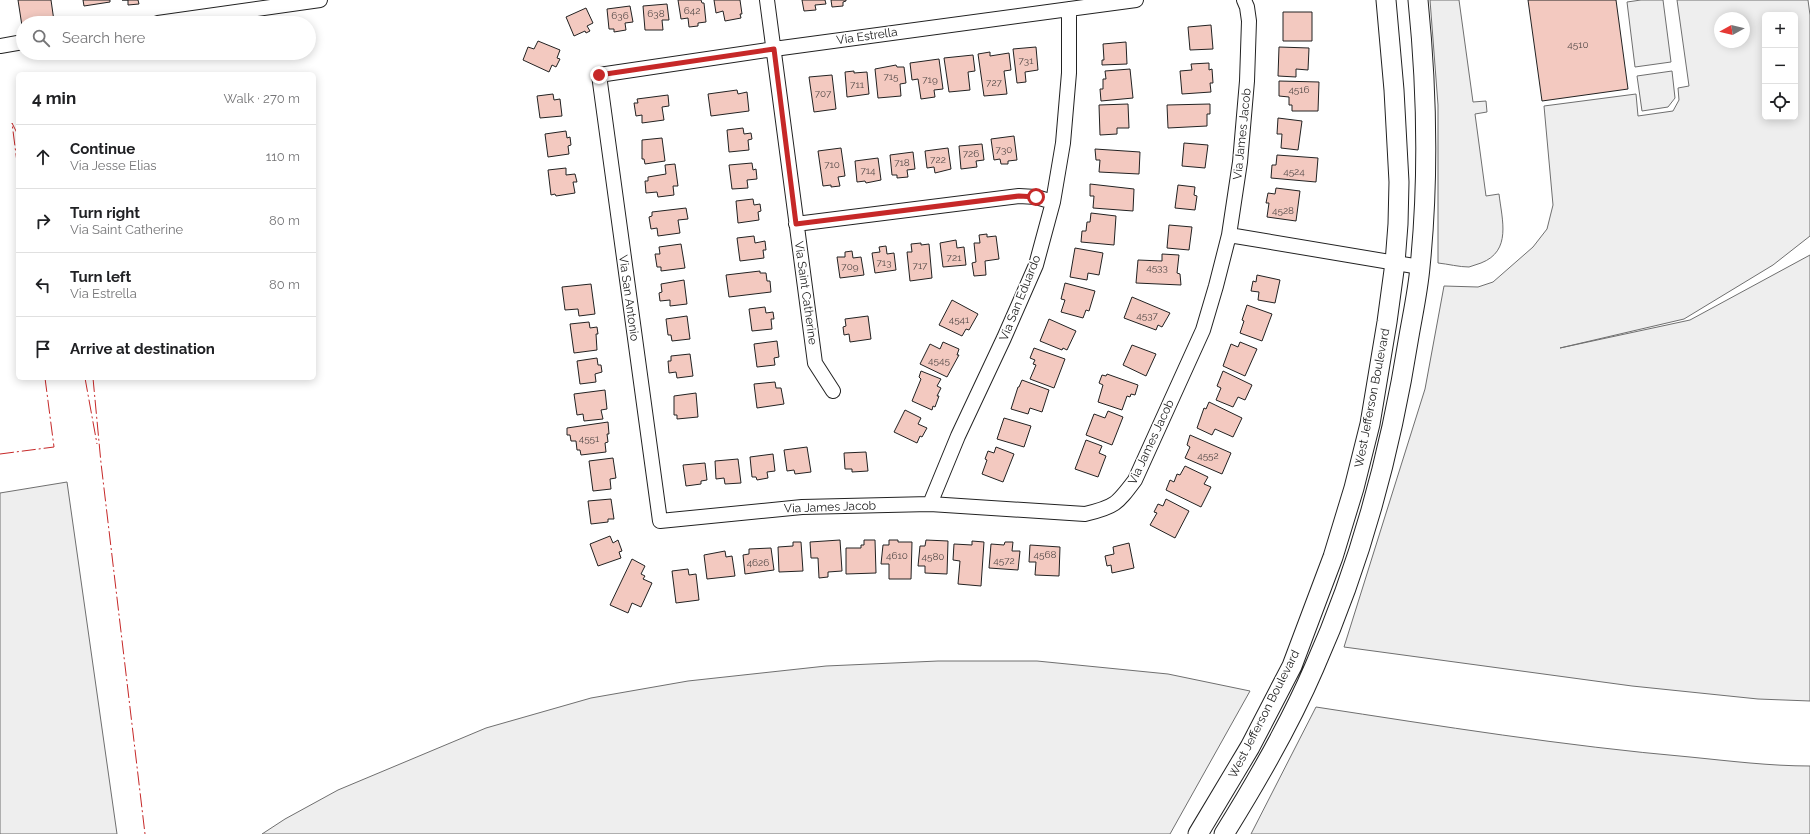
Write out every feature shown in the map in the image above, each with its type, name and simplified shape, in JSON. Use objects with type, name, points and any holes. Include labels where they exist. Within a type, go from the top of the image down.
[{"type":"main road","name":"West Jefferson Boulevard","points":[[1203,833],[1292,666],[1333,557],[1354,488],[1370,424],[1395,264],[1398,182],[1394,90],[1386,0]]},
{"type":"main road","name":"West Jefferson Boulevard","points":[[1224,834],[1268,760],[1313,670],[1335,618],[1373,507],[1400,391],[1420,267],[1426,151],[1424,58],[1418,0]]},
{"type":"street","points":[[205,16],[320,0]]},
{"type":"street","name":"Via Saint Catherine","points":[[767,0],[815,363],[833,391]]},
{"type":"street","name":"Via Estrella","points":[[599,75],[774,49],[1136,0]]},
{"type":"street","name":"Via James Jacob","points":[[660,521],[802,507],[930,504],[1085,514],[1103,510],[1119,502],[1135,480],[1202,330],[1216,286],[1229,235],[1240,162],[1247,81],[1248,21],[1247,7],[1244,0]]},
{"type":"street","name":"Via San Eduardo","points":[[930,504],[958,436],[1036,265],[1053,202],[1064,143],[1069,73],[1069,9]]},
{"type":"street","points":[[0,46],[16,43]]},
{"type":"street","name":"Via San Antonio","points":[[599,75],[660,521]]},
{"type":"street","points":[[796,224],[1019,196],[1036,197],[1053,202]]},
{"type":"street","points":[[1229,235],[1420,267]]},
{"type":"shaded area","points":[[1430,0],[1459,0],[1473,102],[1486,101],[1487,112],[1475,114],[1486,196],[1499,194],[1503,234],[1497,251],[1491,258],[1469,267],[1438,263],[1438,105]]},
{"type":"shaded area","points":[[1641,0],[1663,0],[1671,62],[1635,67],[1627,2]]},
{"type":"shaded area","points":[[1677,0],[1808,0],[1810,15],[1810,236],[1773,265],[1684,319],[1560,348],[1690,320],[1810,255],[1810,701],[1758,699],[1632,686],[1344,647],[1425,389],[1444,286],[1478,287],[1493,282],[1533,247],[1547,229],[1553,205],[1544,106],[1636,94],[1638,116],[1673,111],[1679,100],[1678,88],[1689,86]]},
{"type":"shaded area","points":[[1672,71],[1675,98],[1668,107],[1642,111],[1637,76]]},
{"type":"shaded area","points":[[67,482],[117,834],[0,834],[0,493]]},
{"type":"shaded area","points":[[938,661],[1037,661],[1168,674],[1250,691],[1170,834],[262,834],[285,819],[338,790],[486,728],[591,698],[688,681],[826,666]]},
{"type":"shaded area","points":[[1316,707],[1502,735],[1596,747],[1750,763],[1810,766],[1810,834],[1251,834]]},
{"type":"building","points":[[18,0],[51,0],[53,16],[20,16]]},
{"type":"building","points":[[83,0],[110,0],[110,2],[84,6]]},
{"type":"building","points":[[128,0],[138,0],[139,4],[128,5]]},
{"type":"building","points":[[678,0],[701,0],[702,3],[704,3],[706,22],[698,23],[698,26],[689,27],[688,18],[681,19]]},
{"type":"building","points":[[714,0],[740,0],[742,14],[740,14],[741,18],[725,21],[723,11],[716,13]]},
{"type":"building","points":[[802,0],[825,0],[826,4],[815,5],[816,10],[804,11]]},
{"type":"building","points":[[831,0],[846,1],[843,2],[843,6],[832,7]]},
{"type":"building","points":[[1528,0],[1616,0],[1628,89],[1542,101]]},
{"type":"building","points":[[667,4],[669,20],[662,20],[663,30],[645,30],[643,6]]},
{"type":"building","points":[[630,6],[633,22],[625,23],[626,30],[614,32],[614,29],[609,29],[607,9]]},
{"type":"building","points":[[586,8],[593,23],[587,26],[590,31],[586,33],[585,31],[574,36],[566,17]]},
{"type":"building","points":[[1283,12],[1312,12],[1312,41],[1283,41]]},
{"type":"building","points":[[1211,25],[1213,49],[1190,50],[1188,27]]},
{"type":"building","points":[[538,41],[560,50],[557,58],[560,59],[556,67],[552,65],[549,72],[523,60],[528,47],[534,49]]},
{"type":"building","points":[[1126,42],[1127,64],[1102,65],[1102,60],[1104,60],[1103,44]]},
{"type":"building","points":[[1036,47],[1038,70],[1025,72],[1026,82],[1017,83],[1013,49]]},
{"type":"building","points":[[1279,47],[1309,48],[1308,70],[1296,69],[1296,77],[1278,76]]},
{"type":"building","points":[[990,52],[990,56],[1009,53],[1011,70],[1004,71],[1007,94],[984,96],[978,54]]},
{"type":"building","points":[[973,55],[975,71],[968,72],[970,90],[949,92],[944,58]]},
{"type":"building","points":[[939,59],[943,89],[934,90],[935,97],[921,99],[918,79],[912,80],[910,63]]},
{"type":"building","points":[[1209,63],[1209,70],[1212,69],[1213,83],[1210,83],[1211,92],[1182,94],[1180,71],[1192,70],[1191,64]]},
{"type":"building","points":[[896,65],[897,67],[904,67],[906,83],[900,84],[901,96],[878,98],[875,69]]},
{"type":"building","points":[[1130,69],[1133,98],[1101,101],[1100,89],[1103,89],[1103,79],[1106,79],[1105,71]]},
{"type":"building","points":[[854,71],[854,73],[867,72],[869,94],[847,97],[845,72]]},
{"type":"building","points":[[832,75],[836,109],[814,112],[809,77]]},
{"type":"building","points":[[1279,81],[1319,82],[1318,111],[1292,111],[1292,105],[1289,105],[1289,97],[1279,96]]},
{"type":"building","points":[[737,90],[738,94],[747,92],[749,111],[711,116],[708,94]]},
{"type":"building","points":[[553,94],[554,100],[560,99],[562,116],[540,118],[537,96]]},
{"type":"building","points":[[668,95],[669,106],[662,107],[664,120],[642,123],[642,115],[636,116],[634,103],[638,103],[637,99]]},
{"type":"building","points":[[1128,104],[1129,128],[1117,128],[1117,134],[1100,135],[1099,105]]},
{"type":"building","points":[[1210,104],[1210,114],[1207,114],[1207,126],[1168,128],[1167,105]]},
{"type":"building","points":[[1278,118],[1302,121],[1298,150],[1281,148],[1282,134],[1277,134]]},
{"type":"building","points":[[743,128],[744,134],[751,133],[752,139],[748,140],[749,150],[729,152],[727,130]]},
{"type":"building","points":[[566,131],[567,138],[570,137],[571,145],[568,146],[569,154],[548,157],[545,134]]},
{"type":"building","points":[[1014,136],[1017,160],[1008,161],[1008,164],[1001,164],[1000,159],[994,160],[991,139]]},
{"type":"building","points":[[662,138],[665,161],[645,164],[644,159],[642,159],[642,140]]},
{"type":"building","points":[[1184,143],[1208,145],[1205,168],[1182,166]]},
{"type":"building","points":[[982,144],[984,160],[976,161],[977,167],[961,169],[959,146]]},
{"type":"building","points":[[841,148],[845,176],[838,177],[840,186],[823,186],[818,151]]},
{"type":"building","points":[[948,148],[951,169],[935,173],[934,167],[927,168],[925,151]]},
{"type":"building","points":[[1095,149],[1140,152],[1139,174],[1099,172],[1100,160],[1096,160]]},
{"type":"building","points":[[913,152],[915,169],[907,170],[908,177],[897,178],[897,175],[892,175],[890,155]]},
{"type":"building","points":[[1277,155],[1318,158],[1316,182],[1271,178],[1272,165],[1276,165]]},
{"type":"building","points":[[878,158],[881,180],[866,183],[865,181],[857,182],[855,161]]},
{"type":"building","points":[[752,163],[753,170],[756,169],[757,179],[747,180],[748,188],[732,189],[729,165]]},
{"type":"building","points":[[675,164],[678,186],[673,186],[674,195],[658,197],[657,192],[646,193],[645,181],[648,181],[648,177],[666,174],[665,165]]},
{"type":"building","points":[[566,168],[566,175],[575,174],[577,182],[573,182],[575,193],[556,196],[555,194],[551,195],[548,170]]},
{"type":"building","points":[[1090,184],[1134,189],[1133,211],[1093,208],[1094,196],[1090,196]]},
{"type":"building","points":[[1178,185],[1195,187],[1194,195],[1197,196],[1195,210],[1175,208]]},
{"type":"building","points":[[1276,188],[1300,191],[1296,221],[1267,217],[1269,203],[1266,203],[1268,193],[1275,194]]},
{"type":"building","points":[[753,199],[754,205],[760,204],[761,211],[758,212],[759,220],[738,223],[736,201]]},
{"type":"building","points":[[686,208],[688,219],[678,220],[680,233],[658,236],[657,228],[651,229],[649,217],[652,216],[652,212]]},
{"type":"building","points":[[1091,213],[1116,216],[1114,245],[1081,242],[1082,231],[1086,231],[1087,222],[1090,222]]},
{"type":"building","points":[[1169,225],[1192,227],[1189,250],[1167,248]]},
{"type":"building","points":[[987,234],[987,237],[996,236],[999,259],[985,261],[986,275],[974,276],[972,263],[976,262],[974,243],[980,243],[979,235]]},
{"type":"building","points":[[754,236],[755,243],[765,241],[766,250],[763,250],[764,258],[740,261],[737,238]]},
{"type":"building","points":[[956,240],[957,248],[964,247],[966,265],[943,267],[940,243]]},
{"type":"building","points":[[921,243],[921,245],[929,244],[932,278],[910,281],[907,252],[912,252],[911,244]]},
{"type":"building","points":[[681,244],[685,268],[661,271],[661,267],[657,267],[655,254],[660,254],[659,247]]},
{"type":"building","points":[[886,246],[887,254],[894,253],[896,270],[875,273],[872,253],[880,252],[879,247]]},
{"type":"building","points":[[1075,248],[1103,253],[1099,275],[1088,273],[1087,280],[1070,277]]},
{"type":"building","points":[[852,251],[853,258],[861,257],[864,275],[840,278],[837,257],[845,257],[845,252]]},
{"type":"building","points":[[1162,254],[1179,255],[1177,273],[1180,274],[1181,285],[1136,283],[1138,260],[1162,261]]},
{"type":"building","points":[[760,271],[760,273],[766,273],[767,281],[770,281],[771,292],[729,297],[726,275]]},
{"type":"building","points":[[1257,275],[1280,280],[1275,303],[1258,300],[1259,292],[1251,291],[1253,281],[1256,282]]},
{"type":"building","points":[[684,280],[687,304],[670,306],[670,300],[660,301],[659,293],[662,292],[661,284]]},
{"type":"building","points":[[1065,283],[1095,291],[1089,311],[1086,310],[1083,318],[1061,312],[1065,300],[1061,299]]},
{"type":"building","points":[[591,284],[595,314],[579,316],[578,309],[565,310],[562,287]]},
{"type":"building","points":[[1132,297],[1170,313],[1162,327],[1158,325],[1156,330],[1124,318]]},
{"type":"building","points":[[952,300],[978,314],[969,330],[966,329],[962,336],[939,325]]},
{"type":"building","points":[[1247,305],[1272,314],[1262,341],[1240,333],[1244,321],[1242,320]]},
{"type":"building","points":[[765,307],[766,313],[773,312],[774,319],[771,319],[772,329],[752,331],[749,309]]},
{"type":"building","points":[[687,316],[690,339],[672,341],[671,335],[668,335],[666,319]]},
{"type":"building","points":[[868,316],[871,339],[850,342],[849,334],[844,335],[843,327],[846,326],[845,319]]},
{"type":"building","points":[[1049,319],[1076,331],[1067,350],[1063,348],[1062,350],[1040,341]]},
{"type":"building","points":[[589,322],[590,328],[597,327],[597,350],[574,353],[570,324]]},
{"type":"building","points":[[777,341],[779,357],[774,358],[775,365],[757,367],[754,344]]},
{"type":"building","points":[[943,342],[959,349],[957,355],[959,355],[947,377],[920,364],[930,344],[940,349]]},
{"type":"building","points":[[1240,342],[1257,349],[1245,376],[1223,366],[1231,344],[1238,347]]},
{"type":"building","points":[[1132,345],[1156,354],[1146,376],[1123,365]]},
{"type":"building","points":[[1034,348],[1065,359],[1054,388],[1030,379],[1036,365],[1033,364],[1035,360],[1030,358]]},
{"type":"building","points":[[690,354],[693,376],[677,378],[676,372],[669,373],[668,361],[671,361],[671,356]]},
{"type":"building","points":[[597,358],[598,365],[601,365],[602,372],[595,374],[596,382],[580,384],[577,361]]},
{"type":"building","points":[[921,371],[941,379],[937,386],[941,388],[937,396],[939,396],[935,407],[933,406],[932,410],[912,401],[921,379],[919,377]]},
{"type":"building","points":[[1223,371],[1252,385],[1245,400],[1238,397],[1233,407],[1216,400],[1221,388],[1217,386]]},
{"type":"building","points":[[1107,374],[1138,385],[1135,395],[1131,394],[1130,397],[1127,396],[1122,410],[1098,402],[1103,385],[1099,383],[1102,375],[1106,376]]},
{"type":"building","points":[[1022,380],[1049,390],[1042,412],[1030,408],[1028,414],[1011,409],[1018,387]]},
{"type":"building","points":[[775,382],[776,388],[781,388],[784,404],[757,408],[754,384]]},
{"type":"building","points":[[605,390],[607,409],[601,410],[603,419],[584,421],[583,414],[577,415],[574,394]]},
{"type":"building","points":[[696,393],[698,417],[677,419],[677,415],[674,415],[674,396]]},
{"type":"building","points":[[1209,402],[1242,418],[1233,437],[1215,429],[1212,435],[1197,428],[1204,408],[1206,409]]},
{"type":"building","points":[[905,410],[921,418],[918,424],[927,428],[922,437],[920,436],[917,443],[894,432]]},
{"type":"building","points":[[1108,411],[1123,417],[1112,445],[1086,435],[1094,414],[1105,418]]},
{"type":"building","points":[[1004,418],[1031,426],[1024,447],[997,439]]},
{"type":"building","points":[[608,422],[609,434],[607,434],[608,442],[605,443],[606,452],[581,455],[580,450],[577,450],[576,441],[571,441],[570,435],[567,435],[567,428]]},
{"type":"building","points":[[1190,435],[1231,453],[1222,474],[1185,458],[1190,447],[1187,445]]},
{"type":"building","points":[[1086,440],[1102,446],[1099,453],[1106,456],[1098,477],[1075,469]]},
{"type":"building","points":[[807,447],[811,472],[795,474],[794,470],[787,471],[784,450]]},
{"type":"building","points":[[996,447],[1014,454],[1003,482],[982,474],[987,460],[985,459],[988,451],[994,453]]},
{"type":"building","points":[[866,452],[868,471],[852,472],[852,469],[845,469],[844,453]]},
{"type":"building","points":[[773,454],[775,471],[767,472],[768,478],[757,480],[756,477],[752,477],[750,457]]},
{"type":"building","points":[[613,458],[616,478],[610,479],[611,489],[593,491],[589,461]]},
{"type":"building","points":[[738,459],[741,483],[725,484],[724,478],[716,479],[715,461]]},
{"type":"building","points":[[705,463],[707,480],[701,481],[701,484],[686,486],[683,465]]},
{"type":"building","points":[[1185,466],[1208,477],[1204,484],[1211,487],[1201,507],[1166,490],[1170,480],[1174,482],[1177,474],[1180,475]]},
{"type":"building","points":[[611,499],[614,519],[608,519],[608,522],[591,524],[588,501]]},
{"type":"building","points":[[1166,499],[1189,511],[1175,538],[1150,525],[1157,513],[1154,512],[1158,504],[1163,506]]},
{"type":"building","points":[[610,536],[613,543],[618,540],[622,551],[619,552],[621,558],[598,566],[590,544]]},
{"type":"building","points":[[840,540],[842,571],[828,572],[828,577],[819,578],[818,558],[811,558],[810,542]]},
{"type":"building","points":[[864,540],[875,540],[876,573],[846,574],[846,548],[861,548],[861,545],[864,545]]},
{"type":"building","points":[[889,540],[898,540],[898,542],[912,542],[911,579],[889,579],[889,564],[881,564],[883,545],[889,545]]},
{"type":"building","points":[[926,540],[948,541],[947,574],[925,573],[925,566],[918,566],[920,546],[925,546]]},
{"type":"building","points":[[972,541],[984,542],[981,586],[958,584],[960,561],[953,560],[954,544],[972,545]]},
{"type":"building","points":[[793,542],[801,542],[803,571],[779,572],[778,547],[793,546]]},
{"type":"building","points":[[1005,542],[1013,542],[1012,551],[1020,551],[1018,570],[989,568],[991,544],[1004,545]]},
{"type":"building","points":[[1129,543],[1134,568],[1112,573],[1111,565],[1107,566],[1105,556],[1114,554],[1113,547]]},
{"type":"building","points":[[1030,545],[1060,547],[1059,576],[1035,575],[1036,562],[1029,562]]},
{"type":"building","points":[[771,548],[774,570],[745,574],[743,555],[749,554],[749,549]]},
{"type":"building","points":[[725,551],[726,557],[732,556],[735,576],[707,579],[704,555]]},
{"type":"building","points":[[632,559],[645,566],[641,574],[645,576],[643,579],[652,583],[641,607],[632,603],[628,613],[610,605]]},
{"type":"building","points":[[688,569],[689,575],[696,574],[699,600],[676,603],[672,571]]},
{"type":"power","points":[[16,131],[12,123],[16,154]]},
{"type":"power","points":[[0,454],[54,447],[45,380]]},
{"type":"power","points":[[85,380],[97,444]]},
{"type":"power","points":[[93,380],[101,463],[145,834]]},
{"type":"route","points":[[599,75],[774,49],[796,224],[1019,196],[1036,197]]}]
